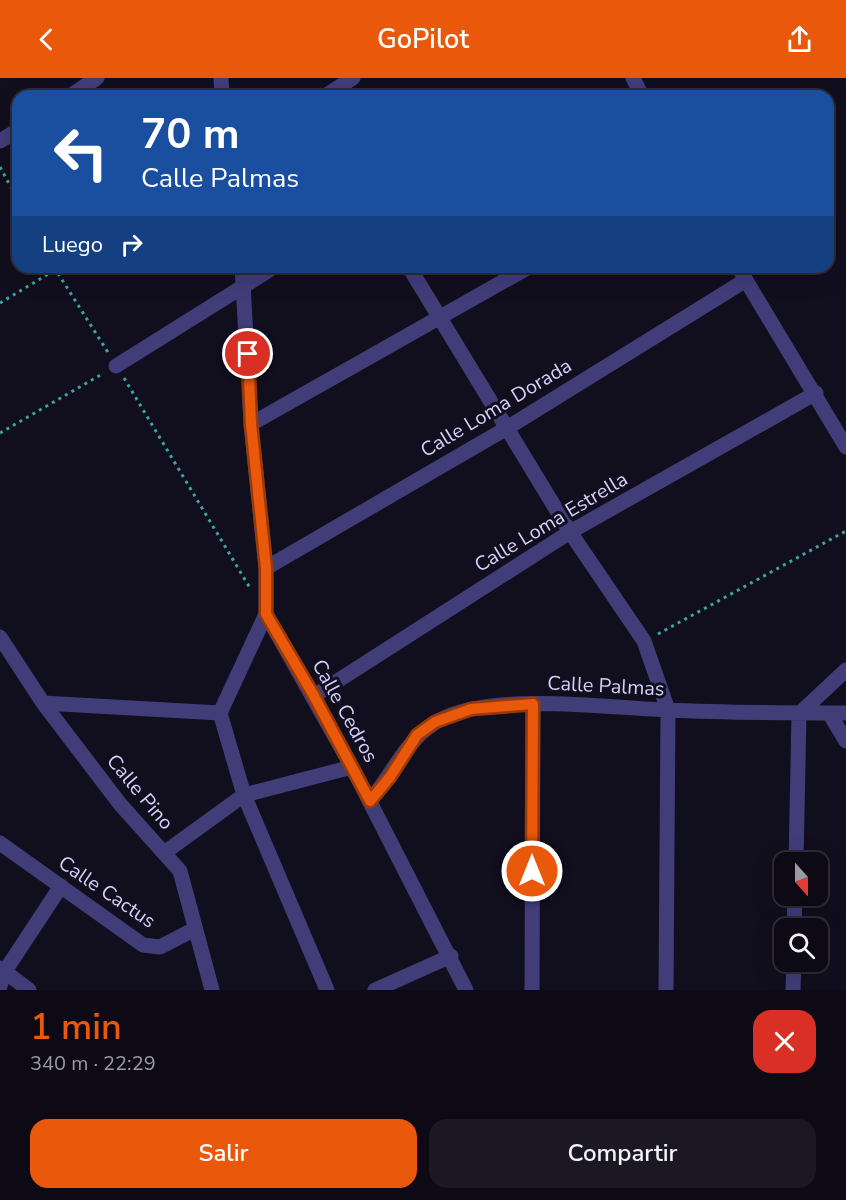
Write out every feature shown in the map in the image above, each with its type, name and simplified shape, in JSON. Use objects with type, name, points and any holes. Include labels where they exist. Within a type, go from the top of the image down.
[{"type":"street","points":[[79,90],[97,78]]},
{"type":"street","points":[[334,90],[353,78]]},
{"type":"street","points":[[243,273],[251,424],[266,568],[266,614],[220,713],[244,795],[327,990]]},
{"type":"street","points":[[116,366],[263,273]]},
{"type":"street","points":[[413,273],[570,532],[644,641],[668,710],[666,990]]},
{"type":"street","points":[[251,424],[519,273]]},
{"type":"street","points":[[742,273],[816,393],[846,447]]},
{"type":"street","name":"Calle Loma Dorada","points":[[266,568],[507,429],[742,273]]},
{"type":"street","name":"Calle Loma Estrella","points":[[314,696],[570,532],[816,393]]},
{"type":"street","name":"Calle Cedros","points":[[266,614],[352,767],[466,990]]},
{"type":"street","name":"Calle Pino","points":[[0,637],[43,703],[120,804],[180,871],[212,990]]},
{"type":"street","points":[[796,852],[798,714],[846,670]]},
{"type":"street","points":[[43,703],[220,713]]},
{"type":"street","points":[[532,990],[533,704]]},
{"type":"street","name":"Calle Palmas","points":[[370,801],[390,777],[417,735],[435,722],[471,709],[533,704],[846,714]]},
{"type":"street","points":[[829,713],[846,741]]},
{"type":"street","points":[[164,853],[244,795],[352,767]]},
{"type":"street","name":"Calle Cactus","points":[[0,843],[143,945],[160,947],[195,929]]},
{"type":"street","points":[[29,990],[2,975],[61,886]]},
{"type":"street","points":[[375,990],[450,956]]},
{"type":"street","points":[[793,990],[794,972]]},
{"type":"path","points":[[0,167],[12,189]]},
{"type":"path","points":[[0,303],[47,273]]},
{"type":"path","points":[[58,273],[266,614]]},
{"type":"path","points":[[0,433],[116,366]]},
{"type":"path","points":[[644,641],[846,531]]},
{"type":"route","points":[[248,354],[251,424],[266,568],[266,614],[314,696],[370,801],[390,777],[417,735],[435,722],[471,709],[533,704],[532,871]]}]
